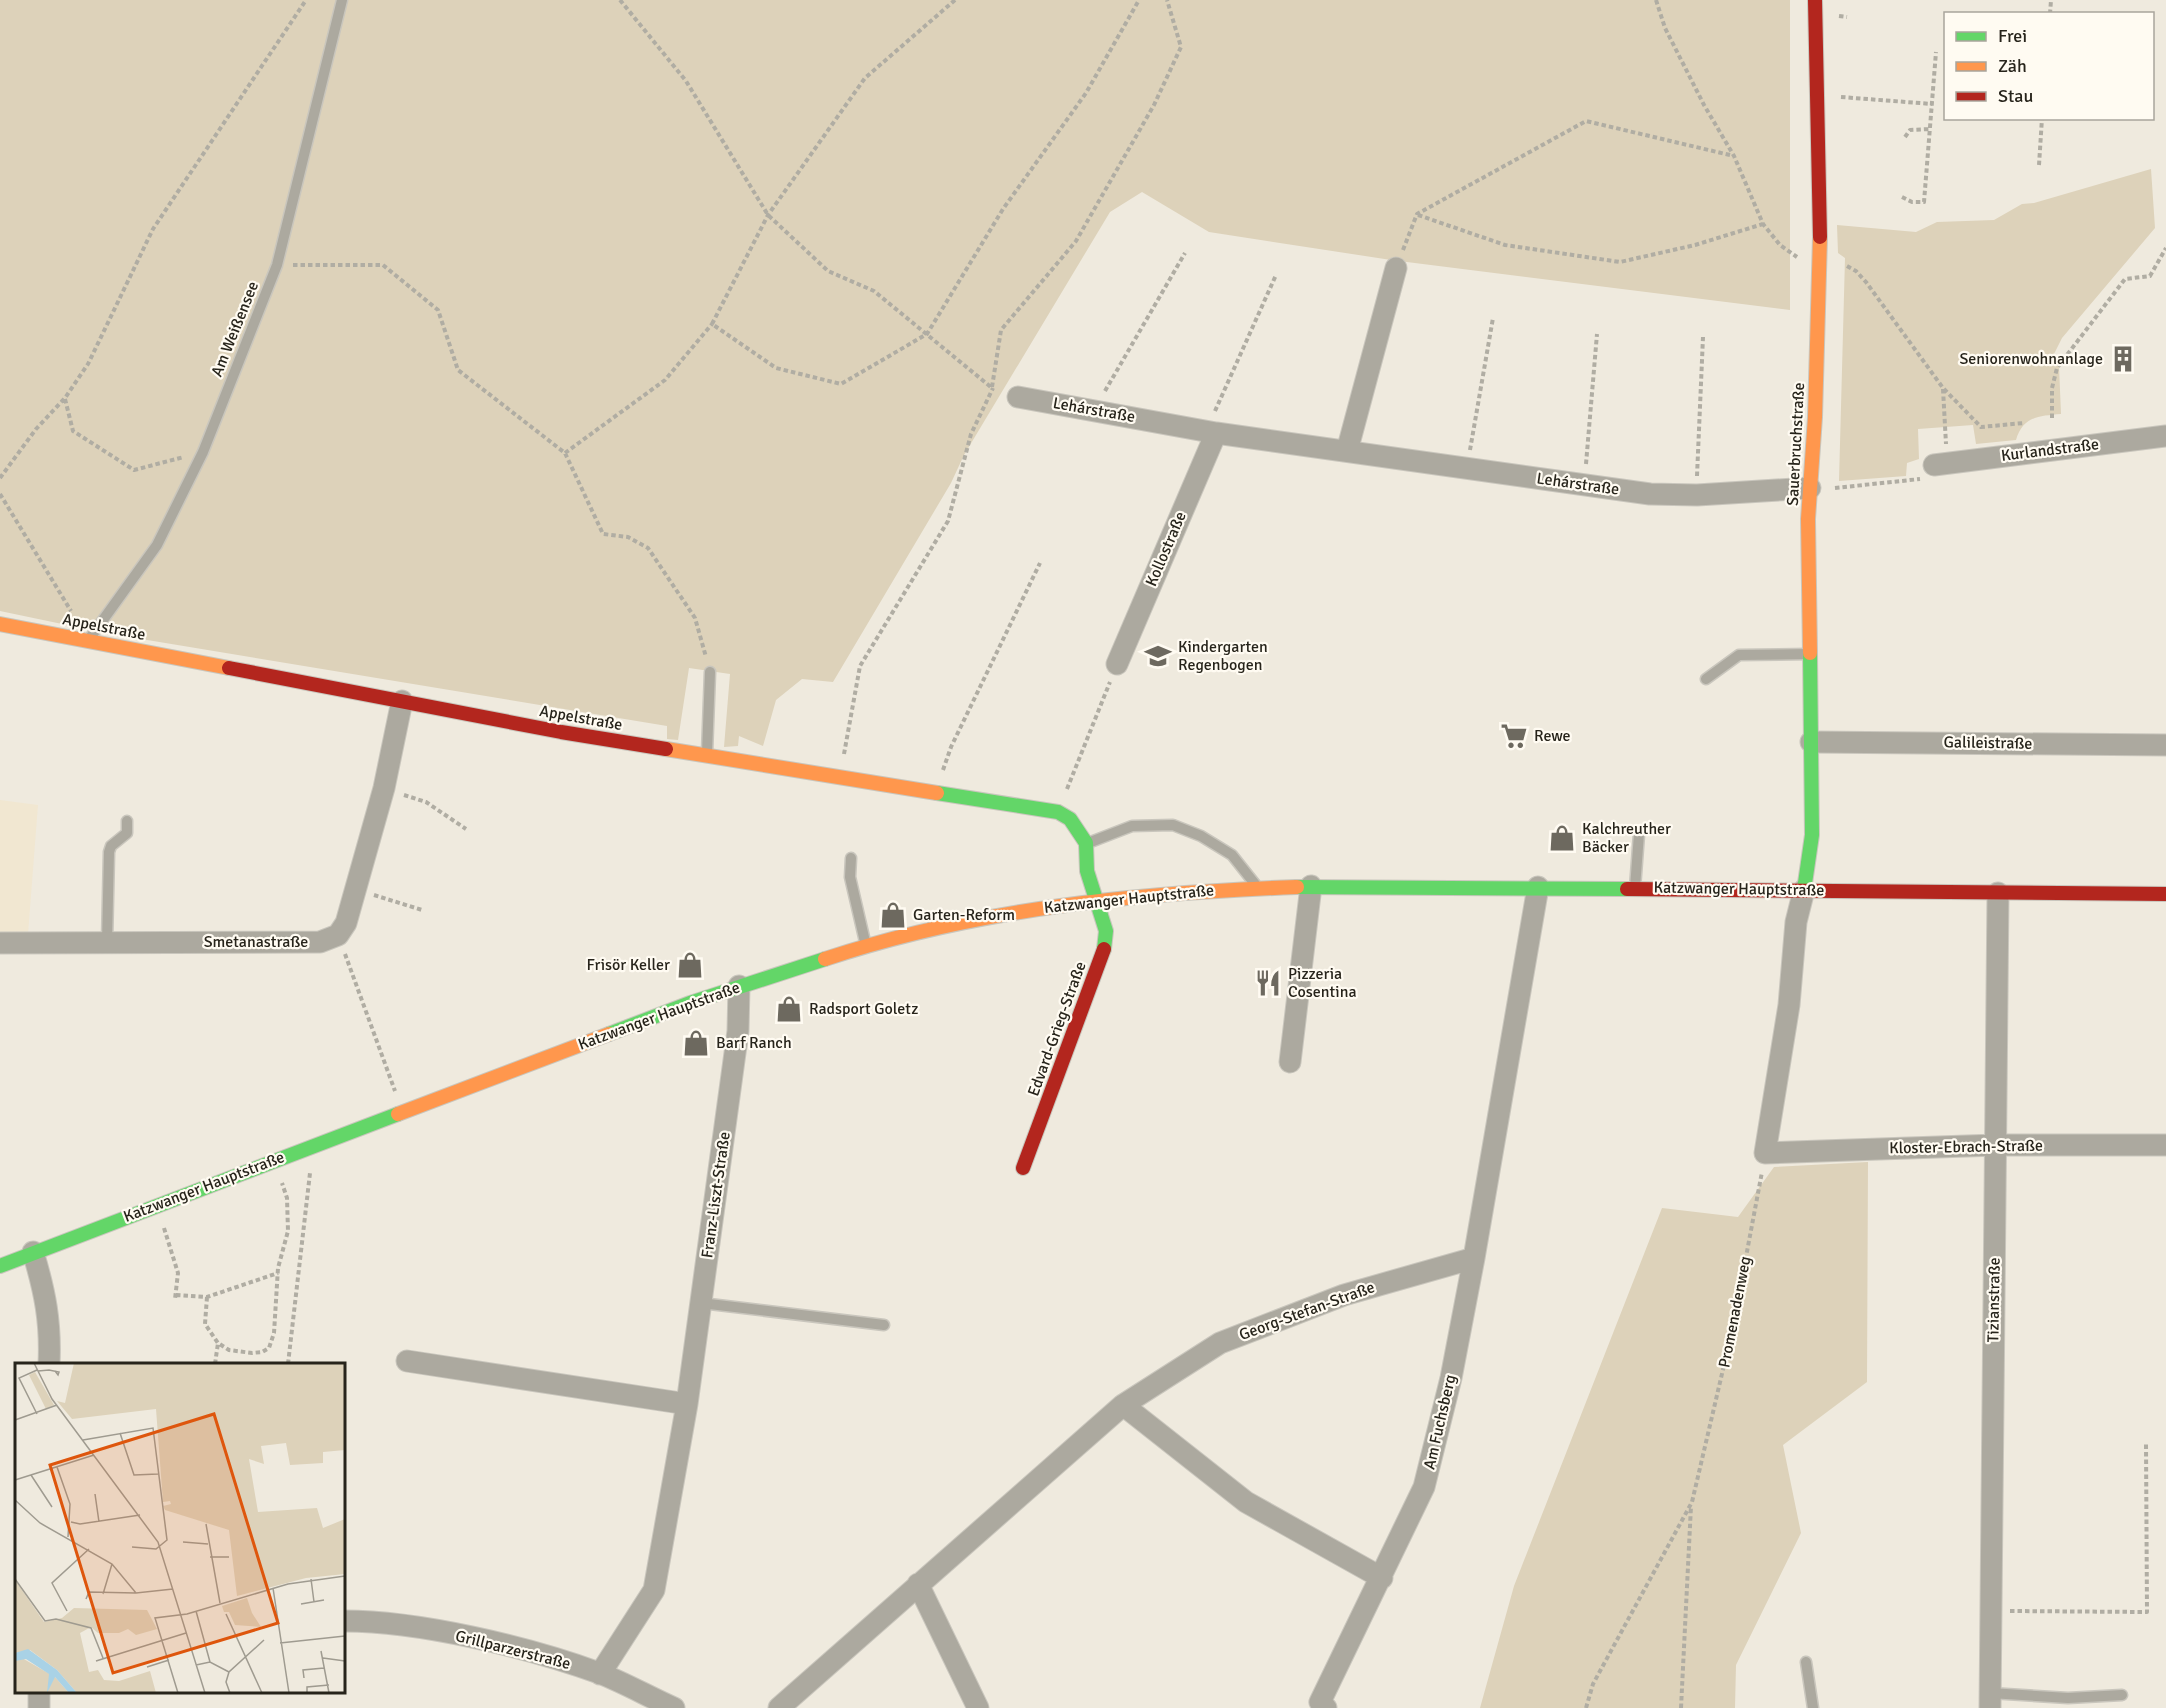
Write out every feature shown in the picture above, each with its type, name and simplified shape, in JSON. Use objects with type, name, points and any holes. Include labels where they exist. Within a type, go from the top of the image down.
[{"type":"street","name":"Sauerbruchstraße","points":[[1804,890],[1812,835],[1808,519],[1821,273],[1815,0]]},
{"type":"street","points":[[1347,450],[1396,268]]},
{"type":"street","name":"Lehárstraße","points":[[1017,397],[1211,432],[1650,494],[1697,495],[1810,488]]},
{"type":"street","name":"Kollostraße","points":[[1117,664],[1211,432]]},
{"type":"street","name":"Kurlandstraße","points":[[1942,464],[2166,436]]},
{"type":"street","name":"Appelstraße","points":[[0,624],[561,732],[1058,812]]},
{"type":"street","points":[[338,935],[346,923],[384,788],[402,701]]},
{"type":"street","name":"Galileistraße","points":[[1811,741],[2166,745]]},
{"type":"street","points":[[1058,812],[1070,819],[1086,843],[1088,871],[1098,900]]},
{"type":"street","points":[[1290,1062],[1311,886]]},
{"type":"street","name":"Katzwanger Hauptstraße","points":[[0,1266],[402,1111],[739,986],[866,946],[964,922],[1098,900],[1257,887],[1538,887],[2166,894]]},
{"type":"street","points":[[1474,1258],[1538,887]]},
{"type":"street","points":[[1765,1153],[1789,1005],[1796,922],[1804,890]]},
{"type":"street","name":"Tizianstraße","points":[[1990,1701],[1998,892]]},
{"type":"street","name":"Edvard-Grieg-Straße","points":[[1023,1168],[1105,946],[1106,931],[1098,900]]},
{"type":"street","name":"Smetanastraße","points":[[0,943],[320,942],[338,935]]},
{"type":"street","name":"Franz-Liszt-Straße","points":[[600,1674],[654,1590],[687,1404],[738,1031],[739,986]]},
{"type":"street","name":"Kloster-Ebrach-Straße","points":[[1765,1153],[1996,1145],[2166,1144]]},
{"type":"street","points":[[33,1252],[48,1302],[49,1363]]},
{"type":"street","name":"Georg-Stefan-Straße","points":[[779,1708],[1122,1405],[1220,1343],[1344,1295],[1474,1258]]},
{"type":"street","name":"Am Fuchsberg","points":[[1326,1708],[1320,1702],[1382,1578],[1424,1487],[1451,1378],[1474,1258]]},
{"type":"street","points":[[407,1361],[687,1404]]},
{"type":"street","points":[[1122,1405],[1246,1502],[1382,1578]]},
{"type":"street","points":[[918,1584],[978,1708]]},
{"type":"street","name":"Grillparzerstraße","points":[[345,1621],[434,1630],[531,1653],[600,1674],[674,1708]]},
{"type":"lane","name":"Am Weißensee","points":[[89,641],[157,545],[203,452],[277,265],[342,0]]},
{"type":"lane","points":[[1706,679],[1739,655],[1810,654]]},
{"type":"lane","points":[[707,756],[710,672]]},
{"type":"lane","points":[[107,942],[109,852],[111,846],[127,833],[127,821]]},
{"type":"lane","points":[[1086,843],[1132,826],[1173,825],[1201,836],[1232,855],[1257,887]]},
{"type":"lane","points":[[1635,888],[1639,834]]},
{"type":"lane","points":[[851,858],[850,877],[866,946]]},
{"type":"lane","points":[[701,1303],[884,1324]]},
{"type":"lane","points":[[1806,1662],[1813,1708]]},
{"type":"lane","points":[[1990,1701],[2121,1695]]},
{"type":"path","points":[[0,478],[88,364],[153,229],[306,0]]},
{"type":"path","points":[[620,0],[686,81],[768,215],[828,271],[874,291],[992,388],[1017,397]]},
{"type":"path","points":[[566,453],[665,380],[712,324],[768,215],[865,78],[955,0]]},
{"type":"path","points":[[712,324],[776,368],[841,384],[927,334],[1003,209],[1086,93],[1139,0]]},
{"type":"path","points":[[840,778],[860,666],[948,521],[971,434],[992,388],[1001,330],[1076,241],[1154,105],[1181,48],[1167,0]]},
{"type":"path","points":[[1656,0],[1665,28],[1704,105],[1734,156],[1763,224],[1780,245],[1821,273]]},
{"type":"path","points":[[1902,197],[1912,202],[1924,202],[1936,52]]},
{"type":"path","points":[[1831,96],[1932,104]]},
{"type":"path","points":[[2039,165],[2042,120]]},
{"type":"path","points":[[1396,268],[1417,214],[1586,121],[1734,156]]},
{"type":"path","points":[[1905,138],[1910,130],[1930,129]]},
{"type":"path","points":[[1417,214],[1505,245],[1620,262],[1695,245],[1763,224]]},
{"type":"path","points":[[2052,417],[2052,388],[2057,368],[2125,279],[2150,276],[2166,248]]},
{"type":"path","points":[[1094,410],[1185,253]]},
{"type":"path","points":[[1844,264],[1856,271],[1866,282],[1943,388],[1981,427],[2024,423]]},
{"type":"path","points":[[277,265],[383,265],[438,310],[458,370],[566,453],[603,534],[628,537],[648,548],[695,618],[710,672]]},
{"type":"path","points":[[1211,432],[1276,275]]},
{"type":"path","points":[[1466,468],[1493,318]]},
{"type":"path","points":[[1584,486],[1597,334]]},
{"type":"path","points":[[1697,495],[1703,337]]},
{"type":"path","points":[[1810,488],[1912,482],[1942,464],[1943,388]]},
{"type":"path","points":[[64,398],[73,431],[134,470],[203,452]]},
{"type":"path","points":[[0,494],[89,641]]},
{"type":"path","points":[[935,793],[951,747],[1040,563]]},
{"type":"path","points":[[1058,812],[1117,664]]},
{"type":"path","points":[[384,788],[426,801],[466,829]]},
{"type":"path","points":[[355,890],[422,910]]},
{"type":"path","points":[[338,935],[402,1111]]},
{"type":"path","points":[[288,1363],[313,1146]]},
{"type":"path","name":"Promenadenweg","points":[[1586,1708],[1593,1684],[1692,1502],[1732,1331],[1765,1153]]},
{"type":"path","points":[[207,1297],[205,1324],[218,1343],[229,1350],[251,1355],[262,1352],[273,1342],[278,1273],[288,1216],[284,1188],[271,1161]]},
{"type":"path","points":[[157,1204],[178,1273],[176,1297],[207,1297],[278,1273]]},
{"type":"path","points":[[215,1363],[218,1343]]},
{"type":"path","points":[[1991,1611],[2147,1612],[2146,1443]]},
{"type":"path","points":[[1681,1708],[1692,1502]]},
{"type":"shaded area","points":[[0,0],[1790,0],[1790,310],[1391,260],[1209,232],[1142,192],[1110,212],[964,455],[951,483],[833,682],[802,679],[776,700],[763,746],[739,736],[738,746],[724,747],[730,674],[689,668],[678,740],[667,739],[667,726],[105,633],[0,611]]},
{"type":"shaded area","points":[[2151,169],[2155,228],[2062,338],[2054,354],[2059,366],[2061,414],[2033,419],[2023,426],[2016,440],[1976,444],[1973,425],[1918,429],[1919,459],[1907,463],[1906,476],[1839,481],[1845,258],[1838,253],[1837,225],[1916,232],[1937,222],[1994,220],[2022,204],[2034,203]]},
{"type":"shaded area","points":[[0,800],[38,805],[28,934],[0,935]]},
{"type":"shaded area","points":[[1868,1162],[1867,1382],[1783,1445],[1801,1533],[1736,1665],[1735,1708],[1480,1708],[1514,1586],[1662,1208],[1738,1217],[1774,1167]]},
{"type":"traffic: fast","points":[[1804,890],[1812,835],[1810,653]]},
{"type":"traffic: fast","points":[[937,793],[1058,812],[1070,819],[1086,843],[1087,871],[1106,931],[1104,949]]},
{"type":"traffic: fast","points":[[1297,887],[1627,889]]},
{"type":"traffic: fast","points":[[609,1034],[690,1003],[825,959]]},
{"type":"traffic: fast","points":[[0,1266],[398,1114]]},
{"type":"traffic: slow","points":[[1810,653],[1808,519],[1815,417],[1820,237]]},
{"type":"traffic: slow","points":[[0,624],[229,668]]},
{"type":"traffic: slow","points":[[666,749],[937,793]]},
{"type":"traffic: slow","points":[[825,959],[941,927],[1000,915],[1118,899],[1297,887]]},
{"type":"traffic: slow","points":[[398,1114],[609,1034]]},
{"type":"traffic: jam","points":[[1815,0],[1820,237]]},
{"type":"traffic: jam","points":[[229,668],[561,732],[666,749]]},
{"type":"traffic: jam","points":[[1627,889],[2166,894]]},
{"type":"traffic: jam","points":[[1023,1168],[1104,949]]},
{"type":"place","name":"Seniorenwohnanlage","points":[[2123,359]]},
{"type":"place","name":"Kindergarten Regenbogen","points":[[1158,656]]},
{"type":"place","name":"Rewe","points":[[1514,736]]},
{"type":"place","name":"Kalchreuther Bäcker","points":[[1562,838]]},
{"type":"place","name":"Garten-Reform","points":[[893,915]]},
{"type":"place","name":"Frisör Keller","points":[[690,965]]},
{"type":"place","name":"Pizzeria Cosentina","points":[[1268,983]]},
{"type":"place","name":"Radsport Goletz","points":[[789,1009]]},
{"type":"place","name":"Barf Ranch","points":[[696,1043]]}]
